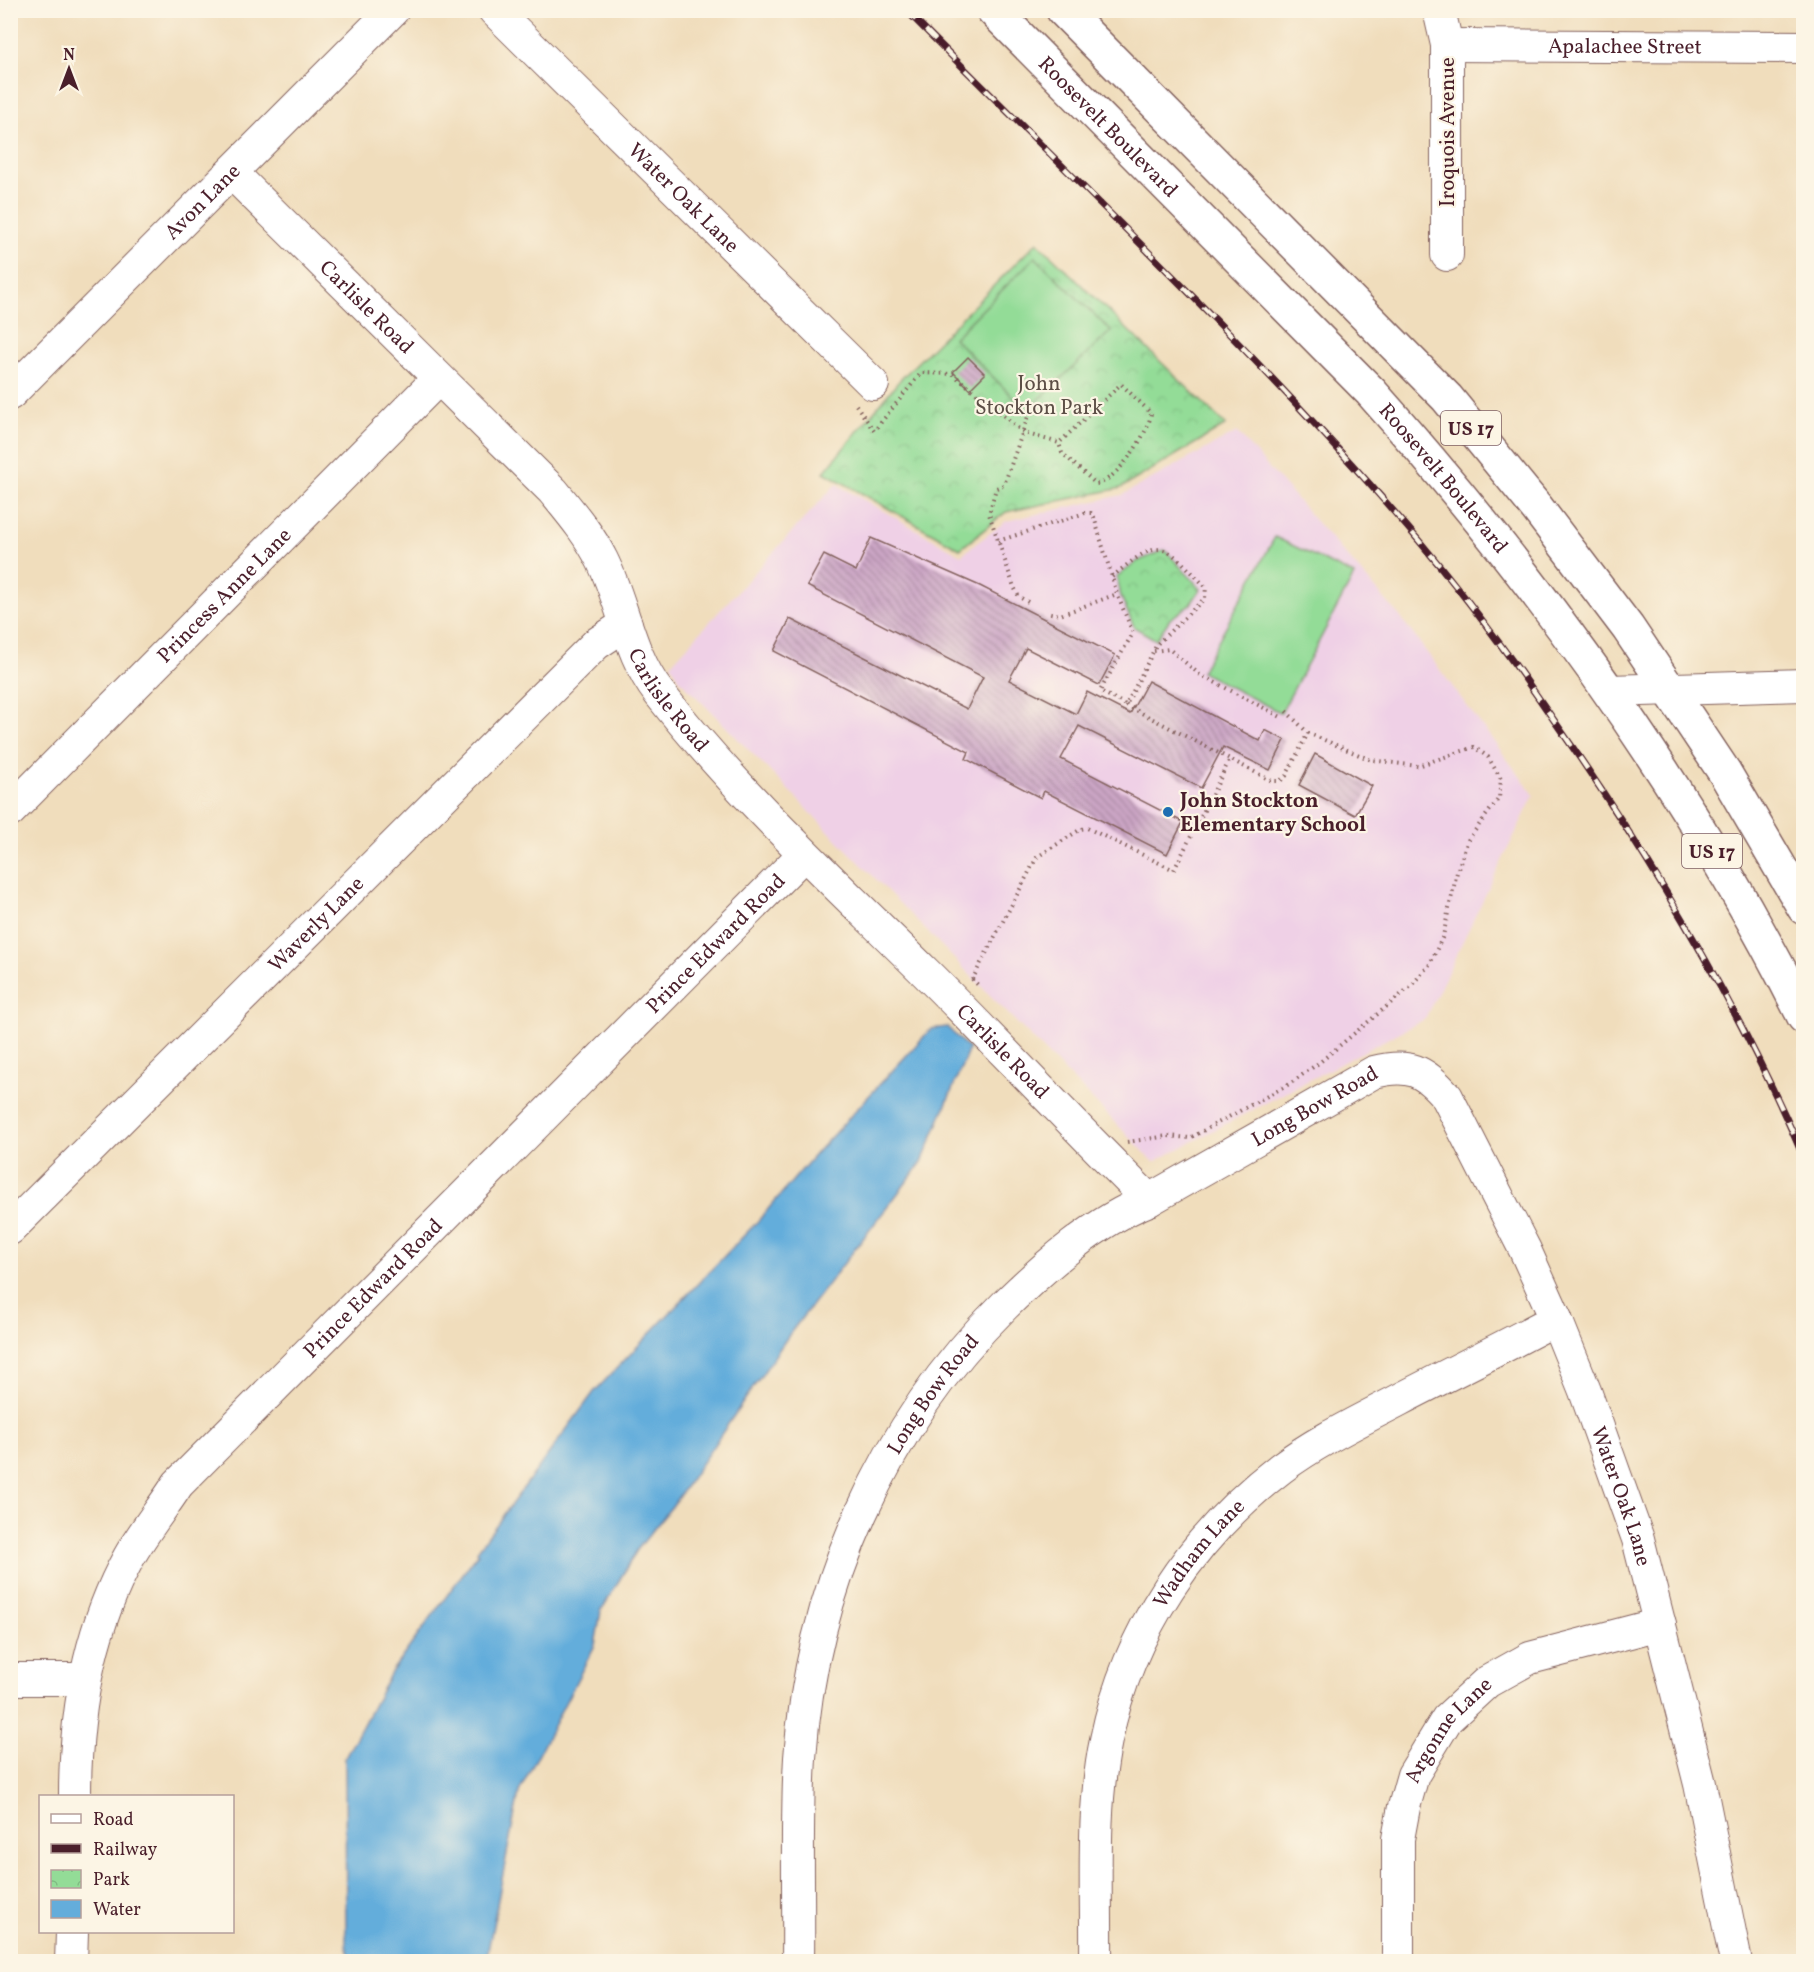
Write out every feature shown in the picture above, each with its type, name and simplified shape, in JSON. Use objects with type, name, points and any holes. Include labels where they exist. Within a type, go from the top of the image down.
[{"type":"highway","name":"Roosevelt Boulevard","points":[[993,10],[1371,392],[1422,449],[1532,584],[1610,691],[1686,807],[1742,902],[1803,1017]]},
{"type":"highway","name":"US 17","points":[[1063,10],[1447,398],[1583,567],[1671,688],[1725,773],[1803,908]]},
{"type":"street","name":"Avon Lane","points":[[10,394],[393,10]]},
{"type":"street","name":"Water Oak Lane","points":[[494,10],[873,384]]},
{"type":"street","name":"Iroquois Avenue","points":[[1439,10],[1447,45],[1448,255]]},
{"type":"street","name":"Apalachee Street","points":[[1447,45],[1803,47]]},
{"type":"street","name":"Carlisle Road","points":[[232,173],[553,491],[583,528],[603,561],[626,624],[656,690],[685,726],[804,854],[927,974],[1149,1200]]},
{"type":"street","name":"Princess Anne Lane","points":[[10,811],[438,379]]},
{"type":"street","name":"Waverly Lane","points":[[10,1229],[596,644],[626,624]]},
{"type":"street","points":[[1610,691],[1803,685]]},
{"type":"street","name":"Prince Edward Road","points":[[75,1795],[79,1702],[104,1612],[129,1557],[178,1485],[804,854]]},
{"type":"street","name":"Long Bow Road","points":[[798,1962],[800,1758],[814,1661],[832,1588],[856,1524],[892,1451],[930,1391],[987,1322],[1034,1277],[1120,1212],[1149,1200],[1374,1072],[1394,1067],[1415,1069]]},
{"type":"street","name":"Water Oak Lane","points":[[1415,1069],[1433,1081],[1447,1096],[1525,1250],[1586,1391],[1638,1539],[1700,1784],[1736,1962]]},
{"type":"street","name":"Wadham Lane","points":[[1096,1962],[1098,1798],[1106,1739],[1123,1680],[1146,1625],[1183,1566],[1234,1507],[1282,1467],[1339,1431],[1556,1319]]},
{"type":"street","name":"Argonne Lane","points":[[1398,1962],[1398,1839],[1404,1807],[1413,1775],[1428,1747],[1448,1719],[1486,1682],[1530,1658],[1660,1624]]},
{"type":"street","points":[[10,1679],[85,1679]]},
{"type":"street","points":[[71,1962],[72,1933]]},
{"type":"path","points":[[873,384],[853,401],[874,431],[921,373],[953,374],[1023,433],[1059,443]]},
{"type":"path","points":[[1121,384],[1151,412],[1146,432],[1116,474],[1105,483],[1096,484],[1085,475],[1062,453],[1059,443],[1121,384]]},
{"type":"path","points":[[1028,602],[1019,597],[989,514],[996,488],[1004,485],[1031,408]]},
{"type":"path","points":[[998,541],[1090,513],[1117,594],[1133,633],[1101,691],[1272,781],[1280,781],[1286,776],[1308,733]]},
{"type":"path","points":[[1112,577],[1134,558],[1155,549],[1166,549],[1180,557],[1206,587],[1204,598],[1167,632],[1153,651],[1126,705]]},
{"type":"path","points":[[1046,612],[1060,615],[1117,594]]},
{"type":"path","points":[[1153,651],[1169,649],[1199,674],[1283,718]]},
{"type":"path","points":[[1118,1133],[1126,1142],[1168,1136],[1190,1138],[1291,1083],[1320,1062],[1410,987],[1430,964],[1443,936],[1457,872],[1468,840],[1499,798],[1501,779],[1488,757],[1474,747],[1418,766],[1371,760],[1308,733],[1284,709]]},
{"type":"path","points":[[968,988],[1037,857],[1081,829],[1087,828],[1174,870],[1230,759]]},
{"type":"path","points":[[972,979],[981,988]]},
{"type":"shaded area","name":"John Stockton Elementary School","points":[[1237,432],[1398,614],[1534,795],[1425,1019],[1154,1162],[680,680],[671,664],[836,484],[961,555],[1006,521],[1122,495]]},
{"type":"green space","name":"John Stockton Park","points":[[1037,242],[1226,425],[1121,488],[1006,512],[960,549],[824,472],[899,381]]},
{"type":"green space","points":[[1035,257],[1111,331],[1027,411],[954,338]]},
{"type":"green space","points":[[1275,537],[1354,575],[1281,713],[1201,672]]},
{"type":"green space","points":[[1165,550],[1201,589],[1190,605],[1170,619],[1156,640],[1134,627],[1121,597],[1117,577],[1138,561]]},
{"type":"water","points":[[947,1027],[969,1049],[922,1162],[791,1332],[673,1505],[637,1550],[601,1611],[595,1645],[519,1792],[486,1961],[351,1961],[346,1945],[345,1758],[392,1671],[594,1392],[757,1222],[819,1150],[931,1029]]},
{"type":"building","points":[[968,357],[985,374],[970,389],[953,372]]},
{"type":"building","points":[[871,538],[980,586],[1115,655],[1099,685],[1026,648],[1009,680],[1076,714],[1087,692],[1130,714],[1148,681],[1260,741],[1265,730],[1285,740],[1270,770],[1223,747],[1201,788],[1079,726],[1061,759],[1183,822],[1167,854],[1044,791],[1041,798],[966,759],[969,752],[774,651],[790,619],[967,709],[983,677],[807,586],[824,555],[856,571]]},
{"type":"building","points":[[1315,754],[1372,786],[1355,815],[1299,785]]},
{"type":"railway","points":[[906,10],[1162,265],[1288,395],[1409,529],[1469,602],[1595,780],[1661,884],[1752,1046],[1804,1158]]},
{"type":"place","name":"John Stockton Elementary School","points":[[1168,812]]}]
